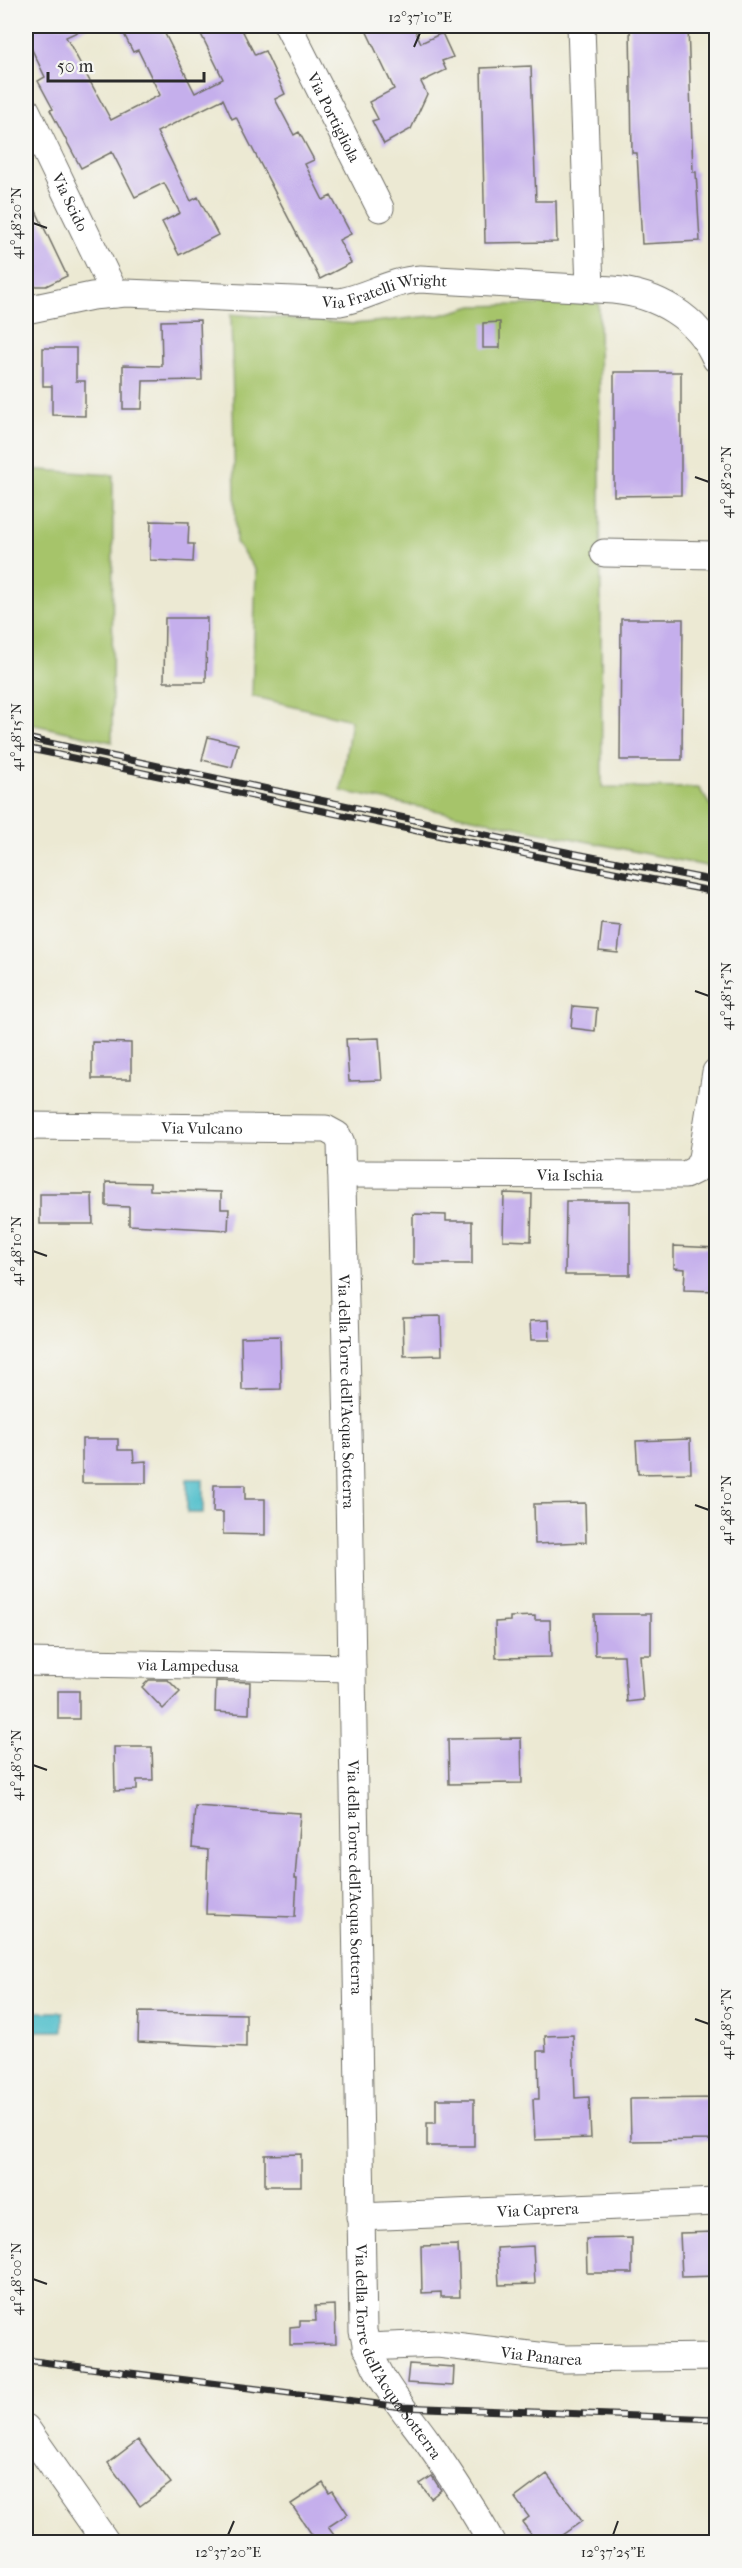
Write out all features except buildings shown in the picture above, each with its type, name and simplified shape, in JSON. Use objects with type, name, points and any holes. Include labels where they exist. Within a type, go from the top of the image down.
[{"type":"street","name":"Via Portigliola","points":[[288,26],[380,208]]},
{"type":"street","points":[[582,26],[590,289]]},
{"type":"street","name":"Via Scido","points":[[26,110],[115,294]]},
{"type":"street","name":"Via Fratelli Wright","points":[[26,310],[115,294],[149,293],[340,302],[365,296],[398,281],[420,279],[590,289],[631,292],[667,305],[699,330],[717,358]]},
{"type":"street","points":[[604,553],[717,555]]},
{"type":"street","name":"Via Ischia","points":[[342,1174],[685,1175],[697,1169],[702,1158],[717,1072]]},
{"type":"street","name":"Via Vulcano","points":[[26,1126],[326,1129],[340,1140],[342,1174]]},
{"type":"street","name":"Via della Torre dell'Acqua Sotterra","points":[[342,1174],[363,2331],[371,2359],[392,2394],[468,2502],[490,2542]]},
{"type":"street","name":"via Lampedusa","points":[[26,1662],[352,1668]]},
{"type":"street","name":"Via Caprera","points":[[360,2217],[717,2202]]},
{"type":"street","name":"Via Panarea","points":[[366,2347],[438,2344],[564,2359],[717,2357]]},
{"type":"street","points":[[26,2428],[106,2542]]},
{"type":"green space","points":[[599,303],[602,787],[699,788],[710,805],[716,806],[716,868],[341,791],[351,720],[252,696],[256,571],[236,542],[231,314],[354,324],[441,315],[473,306]]},
{"type":"green space","points":[[26,469],[113,475],[112,742],[26,723]]},
{"type":"water","points":[[187,1479],[203,1479],[203,1513],[187,1513]]},
{"type":"water","points":[[26,2012],[63,2012],[63,2031],[26,2031]]},
{"type":"railway","points":[[26,738],[571,853],[716,881]]},
{"type":"railway","points":[[26,748],[568,863],[716,892]]},
{"type":"railway","points":[[26,2360],[402,2407],[716,2419]]}]
